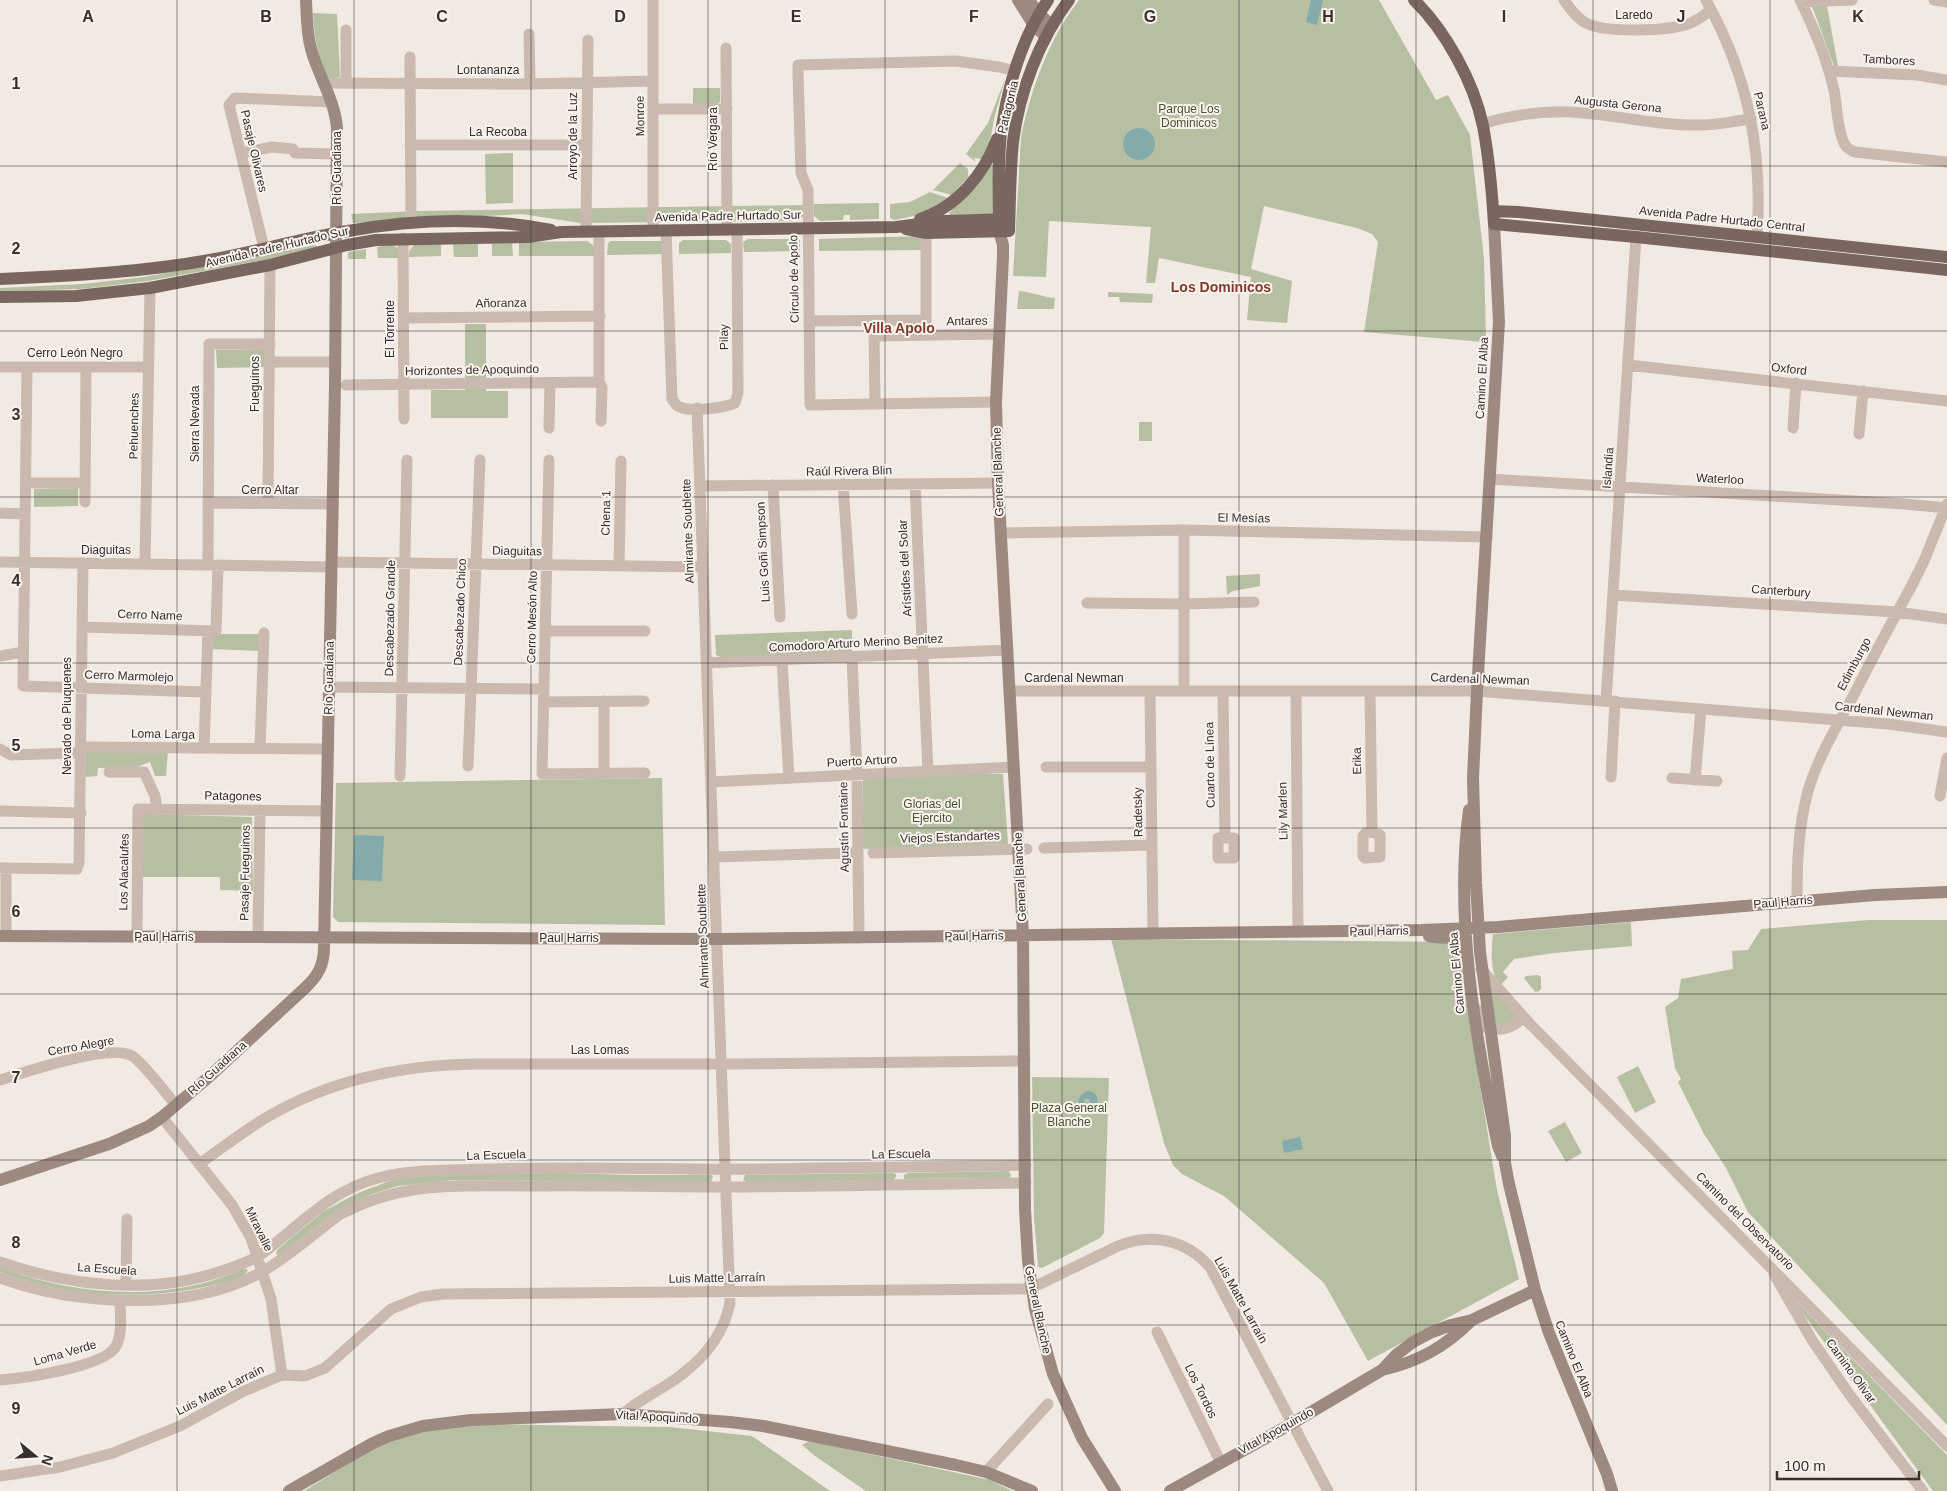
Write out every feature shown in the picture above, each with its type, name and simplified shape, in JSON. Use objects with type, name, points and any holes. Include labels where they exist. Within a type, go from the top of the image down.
[{"type":"main road","name":"Patagonia","points":[[1004,225],[1002,127],[1015,71],[1036,19],[1048,0]]},
{"type":"main road","name":"Patagonia","points":[[1004,225],[1018,115],[1032,69],[1049,32],[1069,0]]},
{"type":"main road","name":"Camino El Alba","points":[[1414,0],[1441,33],[1467,80],[1482,124],[1488,158],[1494,218]]},
{"type":"main road","points":[[896,226],[930,216],[953,201],[981,170],[990,156],[1002,127]]},
{"type":"main road","name":"Avenida Padre Hurtado Central","points":[[1494,218],[1519,212],[1947,257]]},
{"type":"main road","points":[[1494,218],[1636,236],[1947,270]]},
{"type":"main road","name":"Avenida Padre Hurtado Sur","points":[[0,279],[132,270],[216,259],[336,233],[411,223],[494,223],[561,232],[807,229],[896,226],[944,221],[1004,225]]},
{"type":"main road","name":"Avenida Padre Hurtado Sur","points":[[896,226],[926,233],[1004,225]]},
{"type":"main road","name":"Avenida Padre Hurtado Sur","points":[[0,297],[76,296],[150,288],[270,265],[361,242],[403,238],[528,237],[561,232]]},
{"type":"street","name":"Río Guadiana","points":[[0,1180],[122,1139],[162,1118],[312,981],[322,964],[325,937],[332,565],[337,154],[336,120],[310,47],[306,0]]},
{"type":"street","name":"Monroe","points":[[653,0],[653,81],[659,231],[672,398],[677,406],[681,408],[697,408]]},
{"type":"street","points":[[1018,0],[1049,32]]},
{"type":"street","points":[[1030,0],[1036,19]]},
{"type":"street","name":"Laredo","points":[[1564,0],[1575,15],[1587,24],[1606,29],[1670,29],[1690,24],[1708,5]]},
{"type":"street","points":[[1852,0],[1801,1],[1829,71],[1837,106],[1840,134],[1844,143],[1855,152],[1947,162]]},
{"type":"street","points":[[1934,0],[1947,2]]},
{"type":"street","name":"Parana","points":[[1708,5],[1730,52],[1751,118],[1758,172],[1757,236]]},
{"type":"street","points":[[346,30],[346,83]]},
{"type":"street","points":[[529,34],[530,84]]},
{"type":"street","name":"Arroyo de la Luz","points":[[588,40],[586,145],[600,316],[601,421]]},
{"type":"street","name":"Río Vergara","points":[[726,48],[732,230]]},
{"type":"street","points":[[410,57],[411,223]]},
{"type":"street","name":"Círculo de Apolo","points":[[996,402],[810,405],[808,190],[801,172],[798,65],[956,61],[1015,71]]},
{"type":"street","name":"Tambores","points":[[1829,71],[1917,75],[1947,80]]},
{"type":"street","name":"Lontananza","points":[[323,83],[530,84],[653,81]]},
{"type":"street","name":"Pasaje Olivares","points":[[264,248],[255,219],[229,105],[235,98],[331,102]]},
{"type":"street","points":[[654,109],[727,109]]},
{"type":"street","name":"Augusta Gerona","points":[[1482,124],[1515,116],[1551,112],[1571,112],[1677,124],[1720,124],[1751,118]]},
{"type":"street","name":"La Recoba","points":[[410,146],[586,145]]},
{"type":"street","points":[[241,153],[272,147],[293,149],[295,153],[337,154]]},
{"type":"street","name":"Camino El Alba","points":[[1494,218],[1499,322],[1473,778],[1472,929],[1469,962],[1473,1004],[1486,1090],[1498,1146],[1505,1163],[1520,1234],[1535,1290],[1562,1367],[1616,1491]]},
{"type":"street","name":"General Blanche","points":[[1004,225],[996,402],[998,483],[1014,767],[1023,849],[1026,1235],[1031,1287],[1046,1351],[1062,1396],[1082,1438],[1115,1491]]},
{"type":"street","name":"Pilay","points":[[697,408],[728,407],[735,403],[738,393],[732,230]]},
{"type":"street","points":[[926,233],[926,335]]},
{"type":"street","name":"Islandia","points":[[1611,777],[1613,595],[1636,236]]},
{"type":"street","name":"El Torrente","points":[[403,238],[404,419]]},
{"type":"street","name":"Fueguinos","points":[[268,503],[270,265]]},
{"type":"street","name":"Pehuenches","points":[[145,564],[150,288]]},
{"type":"street","name":"Añoranza","points":[[404,318],[600,316]]},
{"type":"street","points":[[809,322],[926,320]]},
{"type":"street","points":[[874,321],[875,404]]},
{"type":"street","name":"Antares","points":[[874,336],[999,334]]},
{"type":"street","name":"Sierra Nevada","points":[[204,748],[205,692],[212,631],[213,565],[208,503],[209,344],[270,344]]},
{"type":"street","points":[[269,362],[335,362]]},
{"type":"street","name":"Oxford","points":[[1628,364],[1947,401]]},
{"type":"street","name":"Cerro León Negro","points":[[0,367],[149,367]]},
{"type":"street","points":[[0,656],[23,652],[27,367]]},
{"type":"street","points":[[85,502],[86,367]]},
{"type":"street","name":"Horizontes de Apoquindo","points":[[346,385],[600,382]]},
{"type":"street","points":[[549,428],[550,383]]},
{"type":"street","points":[[1793,428],[1796,383]]},
{"type":"street","points":[[1859,434],[1863,391]]},
{"type":"street","name":"Almirante Soublette","points":[[623,1414],[635,1403],[682,1375],[711,1346],[723,1328],[728,1315],[730,1292],[697,408]]},
{"type":"street","name":"Descabezado Grande","points":[[400,776],[408,460]]},
{"type":"street","name":"Descabezado Chico","points":[[468,766],[480,460]]},
{"type":"street","name":"Cerro Mesón Alto","points":[[549,460],[542,774],[604,773]]},
{"type":"street","name":"Chena 1","points":[[619,566],[621,461]]},
{"type":"street","name":"Waterloo","points":[[1490,479],[1947,507]]},
{"type":"street","points":[[26,483],[85,482]]},
{"type":"street","name":"Raúl Rivera Blin","points":[[700,486],[998,483]]},
{"type":"street","points":[[843,484],[852,614]]},
{"type":"street","name":"Arístides del Solar","points":[[915,484],[928,771]]},
{"type":"street","name":"Luis Goñi Simpson","points":[[773,485],[780,617]]},
{"type":"street","name":"Cerro Altar","points":[[208,503],[333,504]]},
{"type":"street","name":"Edimburgo","points":[[1798,901],[1798,854],[1804,808],[1820,759],[1924,561],[1947,507]]},
{"type":"street","points":[[0,513],[25,514]]},
{"type":"street","points":[[1184,530],[1184,691]]},
{"type":"street","name":"El Mesías","points":[[1001,533],[1184,530],[1487,537]]},
{"type":"street","name":"Diaguitas","points":[[0,562],[213,565],[405,563],[702,567]]},
{"type":"street","name":"Nevado de Piuquenes","points":[[3,868],[77,869],[79,864],[83,563]]},
{"type":"street","name":"Canterbury","points":[[1613,595],[1897,612],[1947,619]]},
{"type":"street","points":[[1087,603],[1184,604],[1254,602]]},
{"type":"street","name":"Cerro Name","points":[[82,627],[212,631]]},
{"type":"street","points":[[545,631],[645,631]]},
{"type":"street","points":[[260,748],[264,633]]},
{"type":"street","name":"Comodoro Arturo Merino Benitez","points":[[706,663],[1008,650]]},
{"type":"street","name":"Cerro Marmolejo","points":[[23,652],[23,686],[205,692]]},
{"type":"street","name":"Agustín Fontaine","points":[[852,657],[857,775],[858,938]]},
{"type":"street","points":[[782,660],[789,778]]},
{"type":"street","points":[[329,687],[544,689]]},
{"type":"street","name":"Cardenal Newman","points":[[1010,692],[1477,690],[1888,724],[1947,732]]},
{"type":"street","name":"Radetsky","points":[[1150,691],[1153,933]]},
{"type":"street","name":"Cuarto de Línea","points":[[1223,691],[1225,838]]},
{"type":"street","name":"Lily Marlen","points":[[1296,691],[1298,932]]},
{"type":"street","name":"Erika","points":[[1370,691],[1372,832]]},
{"type":"street","points":[[604,701],[604,773],[645,773]]},
{"type":"street","points":[[544,702],[644,701]]},
{"type":"street","points":[[1695,780],[1701,709]]},
{"type":"street","name":"Loma Larga","points":[[0,749],[12,755],[80,752],[87,747],[328,749]]},
{"type":"street","points":[[1940,796],[1947,758]]},
{"type":"street","name":"Puerto Arturo","points":[[711,782],[1014,767]]},
{"type":"street","points":[[1046,767],[1151,767]]},
{"type":"street","points":[[109,772],[144,772],[155,796],[157,809]]},
{"type":"street","points":[[1672,778],[1717,781]]},
{"type":"street","name":"Patagones","points":[[138,809],[327,811]]},
{"type":"street","name":"Los Alacalufes","points":[[136,937],[138,809]]},
{"type":"street","name":"Pasaje Fueguinos","points":[[258,937],[260,810]]},
{"type":"street","points":[[0,812],[81,813]]},
{"type":"street","points":[[1044,848],[1152,845]]},
{"type":"street","name":"Viejos Estandartes","points":[[873,853],[1023,849]]},
{"type":"street","points":[[714,857],[850,853]]},
{"type":"street","points":[[3,868],[3,936]]},
{"type":"street","name":"Paul Harris","points":[[3,936],[717,939],[1472,929],[1798,901],[1902,893],[1947,892]]},
{"type":"street","name":"Camino El Alba","points":[[1472,929],[1482,969],[1505,1136],[1505,1163]]},
{"type":"street","points":[[1421,930],[1430,937],[1451,938],[1457,942],[1469,962]]},
{"type":"street","name":"Camino del Observatorio","points":[[1482,969],[1523,1016],[1947,1446]]},
{"type":"street","points":[[1473,1004],[1484,1026],[1489,1028],[1510,1028],[1516,1025],[1523,1016]]},
{"type":"street","name":"Cerro Alegre","points":[[0,1080],[55,1063],[120,1052],[135,1058],[176,1105]]},
{"type":"street","name":"Las Lomas","points":[[199,1164],[268,1117],[287,1107],[348,1083],[390,1072],[440,1064],[1025,1061]]},
{"type":"street","name":"Miravalle","points":[[162,1118],[232,1205],[241,1219],[258,1256],[271,1299],[282,1374]]},
{"type":"street","name":"La Escuela","points":[[0,1262],[30,1272],[91,1283],[126,1285],[162,1284],[197,1279],[228,1270],[258,1256],[330,1200],[359,1185],[390,1176],[470,1169],[562,1167],[726,1170],[1026,1165]]},
{"type":"street","points":[[901,1168],[901,1185]]},
{"type":"street","points":[[0,1278],[62,1294],[120,1300],[163,1298],[201,1293],[234,1284],[263,1271],[339,1215],[373,1199],[413,1189],[490,1186],[726,1187],[1026,1183]]},
{"type":"street","points":[[126,1285],[127,1220]]},
{"type":"street","name":"Luis Matte Larraín","points":[[0,1476],[87,1461],[139,1444],[180,1426],[244,1391],[282,1374],[305,1376],[325,1368],[383,1315],[400,1304],[420,1297],[443,1294],[1024,1289],[1127,1242],[1157,1239],[1183,1246],[1210,1267],[1291,1424],[1328,1491]]},
{"type":"street","name":"Camino Olivar","points":[[1767,1262],[1817,1348],[1849,1394],[1923,1491]]},
{"type":"street","name":"Vital Apoquindo","points":[[1170,1491],[1291,1424],[1382,1370],[1396,1355],[1413,1342],[1438,1330],[1472,1320],[1535,1290]]},
{"type":"street","name":"Loma Verde","points":[[0,1380],[34,1377],[76,1366],[112,1352],[118,1344],[120,1332],[120,1300]]},
{"type":"street","name":"Vital Apoquindo","points":[[1382,1370],[1422,1358],[1440,1348],[1472,1320]]},
{"type":"street","name":"Los Tordos","points":[[1157,1332],[1220,1462]]},
{"type":"street","points":[[986,1472],[1048,1404]]},
{"type":"street","name":"Vital Apoquindo","points":[[289,1491],[373,1443],[423,1426],[455,1421],[623,1414],[700,1419],[762,1426],[986,1472],[1032,1491]]},
{"type":"street","name":"Camino El Alba","points":[[1607,1474],[1612,1491]]},
{"type":"green space","name":"Parque Los Dominicos","points":[[1079,0],[1379,0],[1436,100],[1448,95],[1470,135],[1484,259],[1486,339],[1483,342],[1364,332],[1378,242],[1372,234],[1357,228],[1264,206],[1251,269],[1292,281],[1287,323],[1247,320],[1251,277],[1159,258],[1155,283],[1146,283],[1151,227],[1049,221],[1046,277],[1013,276],[1021,138],[1025,120],[1035,84],[1050,48],[1068,15]]},
{"type":"green space","points":[[1812,6],[1827,6],[1838,66],[1834,66]]},
{"type":"green space","points":[[313,13],[337,14],[340,77],[328,79],[317,47]]},
{"type":"green space","points":[[1005,79],[990,142],[983,159],[974,158],[976,162],[966,154],[988,123]]},
{"type":"green space","points":[[693,88],[720,88],[720,102],[717,104],[693,105]]},
{"type":"green space","points":[[513,153],[513,203],[486,204],[485,154]]},
{"type":"green space","points":[[960,163],[968,169],[968,177],[952,195],[933,190]]},
{"type":"green space","points":[[993,164],[993,214],[950,215],[949,213]]},
{"type":"green space","points":[[930,192],[948,198],[923,214],[894,220],[890,218],[890,204],[910,202]]},
{"type":"green space","points":[[879,203],[879,219],[850,220],[850,215],[844,215],[843,220],[820,221],[814,216],[814,204]]},
{"type":"green space","points":[[803,205],[803,216],[799,221],[580,223],[522,214],[353,223],[351,214],[419,211]]},
{"type":"green space","points":[[923,236],[923,250],[819,251],[819,239]]},
{"type":"green space","points":[[748,239],[798,239],[800,240],[800,251],[744,252],[743,242]]},
{"type":"green space","points":[[683,240],[726,240],[731,244],[731,253],[679,254],[679,243]]},
{"type":"green space","points":[[587,241],[593,245],[595,256],[519,256],[519,242]]},
{"type":"green space","points":[[611,241],[663,241],[664,254],[607,255],[608,243]]},
{"type":"green space","points":[[492,242],[512,242],[513,256],[492,256]]},
{"type":"green space","points":[[441,243],[441,256],[409,257],[409,251],[415,244]]},
{"type":"green space","points":[[453,243],[478,243],[478,257],[454,257]]},
{"type":"green space","points":[[393,244],[399,250],[399,258],[378,258],[377,247]]},
{"type":"green space","points":[[315,245],[319,247],[281,257],[148,281],[81,289],[0,291],[0,288],[82,284],[144,277]]},
{"type":"green space","points":[[366,249],[366,259],[348,259],[348,252]]},
{"type":"green space","points":[[1019,291],[1055,298],[1054,309],[1017,309]]},
{"type":"green space","points":[[1108,292],[1153,294],[1152,303],[1120,302],[1119,297],[1108,297]]},
{"type":"green space","points":[[465,324],[486,324],[486,391],[508,391],[508,418],[431,418],[431,390],[465,390]]},
{"type":"green space","points":[[264,349],[264,367],[217,368],[216,350]]},
{"type":"green space","points":[[1139,422],[1152,422],[1152,441],[1139,441]]},
{"type":"green space","points":[[78,488],[78,506],[34,507],[34,489]]},
{"type":"green space","points":[[1260,574],[1260,586],[1233,591],[1227,595],[1226,576]]},
{"type":"green space","points":[[852,630],[852,652],[722,658],[716,655],[715,635]]},
{"type":"green space","points":[[210,634],[261,634],[260,651],[209,649]]},
{"type":"green space","points":[[86,750],[168,751],[166,776],[155,776],[150,762],[134,768],[98,768],[97,776],[85,777]]},
{"type":"green space","name":"Glorias del Ejercito","points":[[938,774],[1003,774],[1008,844],[863,849],[863,779]]},
{"type":"green space","points":[[662,778],[665,925],[338,922],[333,917],[336,783]]},
{"type":"green space","points":[[143,814],[252,817],[253,891],[220,890],[220,877],[143,877]]},
{"type":"green space","points":[[1869,920],[1947,920],[1947,1425],[1748,1212],[1726,1168],[1704,1134],[1678,1082],[1681,1079],[1675,1068],[1665,1007],[1678,998],[1681,979],[1733,969],[1732,951],[1748,950],[1761,929]]},
{"type":"green space","points":[[1631,922],[1632,946],[1554,953],[1514,959],[1503,972],[1508,977],[1500,986],[1494,974],[1492,961],[1493,934]]},
{"type":"green space","points":[[1111,939],[1460,942],[1477,1068],[1497,1190],[1519,1279],[1368,1361],[1324,1283],[1224,1196],[1182,1174],[1173,1165],[1164,1143]]},
{"type":"green space","points":[[1538,975],[1541,977],[1541,989],[1535,992],[1524,978],[1526,976]]},
{"type":"green space","points":[[1490,986],[1517,1015],[1510,1025],[1493,1024]]},
{"type":"green space","points":[[1638,1066],[1656,1102],[1635,1113],[1617,1077]]},
{"type":"green space","name":"Plaza General Blanche","points":[[1032,1077],[1109,1078],[1104,1233],[1100,1238],[1042,1268],[1038,1267],[1034,1218]]},
{"type":"green space","points":[[1565,1122],[1582,1153],[1566,1162],[1548,1131]]},
{"type":"green space","points":[[1009,1171],[1011,1176],[1009,1178],[904,1179],[904,1175],[908,1173]]},
{"type":"green space","points":[[559,1173],[713,1176],[711,1182],[453,1180],[398,1186],[372,1194],[344,1208],[279,1255],[276,1254],[277,1250],[324,1211],[358,1193],[392,1180],[431,1175]]},
{"type":"green space","points":[[896,1174],[896,1177],[893,1180],[747,1182],[743,1180],[745,1175]]},
{"type":"green space","points":[[0,1267],[29,1277],[59,1284],[90,1290],[122,1292],[154,1291],[185,1287],[216,1279],[244,1268],[248,1270],[242,1277],[223,1283],[187,1290],[133,1295],[79,1292],[52,1287],[0,1272]]},
{"type":"green space","points":[[1788,1293],[1947,1455],[1947,1491],[1933,1491]]},
{"type":"green space","points":[[471,1424],[670,1427],[752,1436],[830,1491],[304,1491],[375,1447],[424,1430]]},
{"type":"green space","points":[[809,1441],[990,1480],[1012,1491],[866,1491],[802,1445]]},
{"type":"water","points":[[1311,0],[1323,0],[1317,25],[1306,22]]},
{"type":"water","points":[[1139,128],[1150,133],[1155,144],[1150,155],[1139,160],[1128,155],[1123,144],[1128,133]]},
{"type":"water","points":[[354,835],[384,836],[382,881],[352,880]]},
{"type":"water","points":[[1087,1091],[1093,1092],[1097,1096],[1096,1105],[1090,1111],[1085,1110],[1091,1104],[1090,1099],[1084,1099],[1085,1103],[1081,1108],[1079,1103],[1080,1096]]},
{"type":"water","points":[[1300,1137],[1303,1149],[1284,1153],[1282,1141]]},
{"type":"district","name":"Los Dominicos","points":[[1221,287]]},
{"type":"district","name":"Villa Apolo","points":[[899,328]]}]
